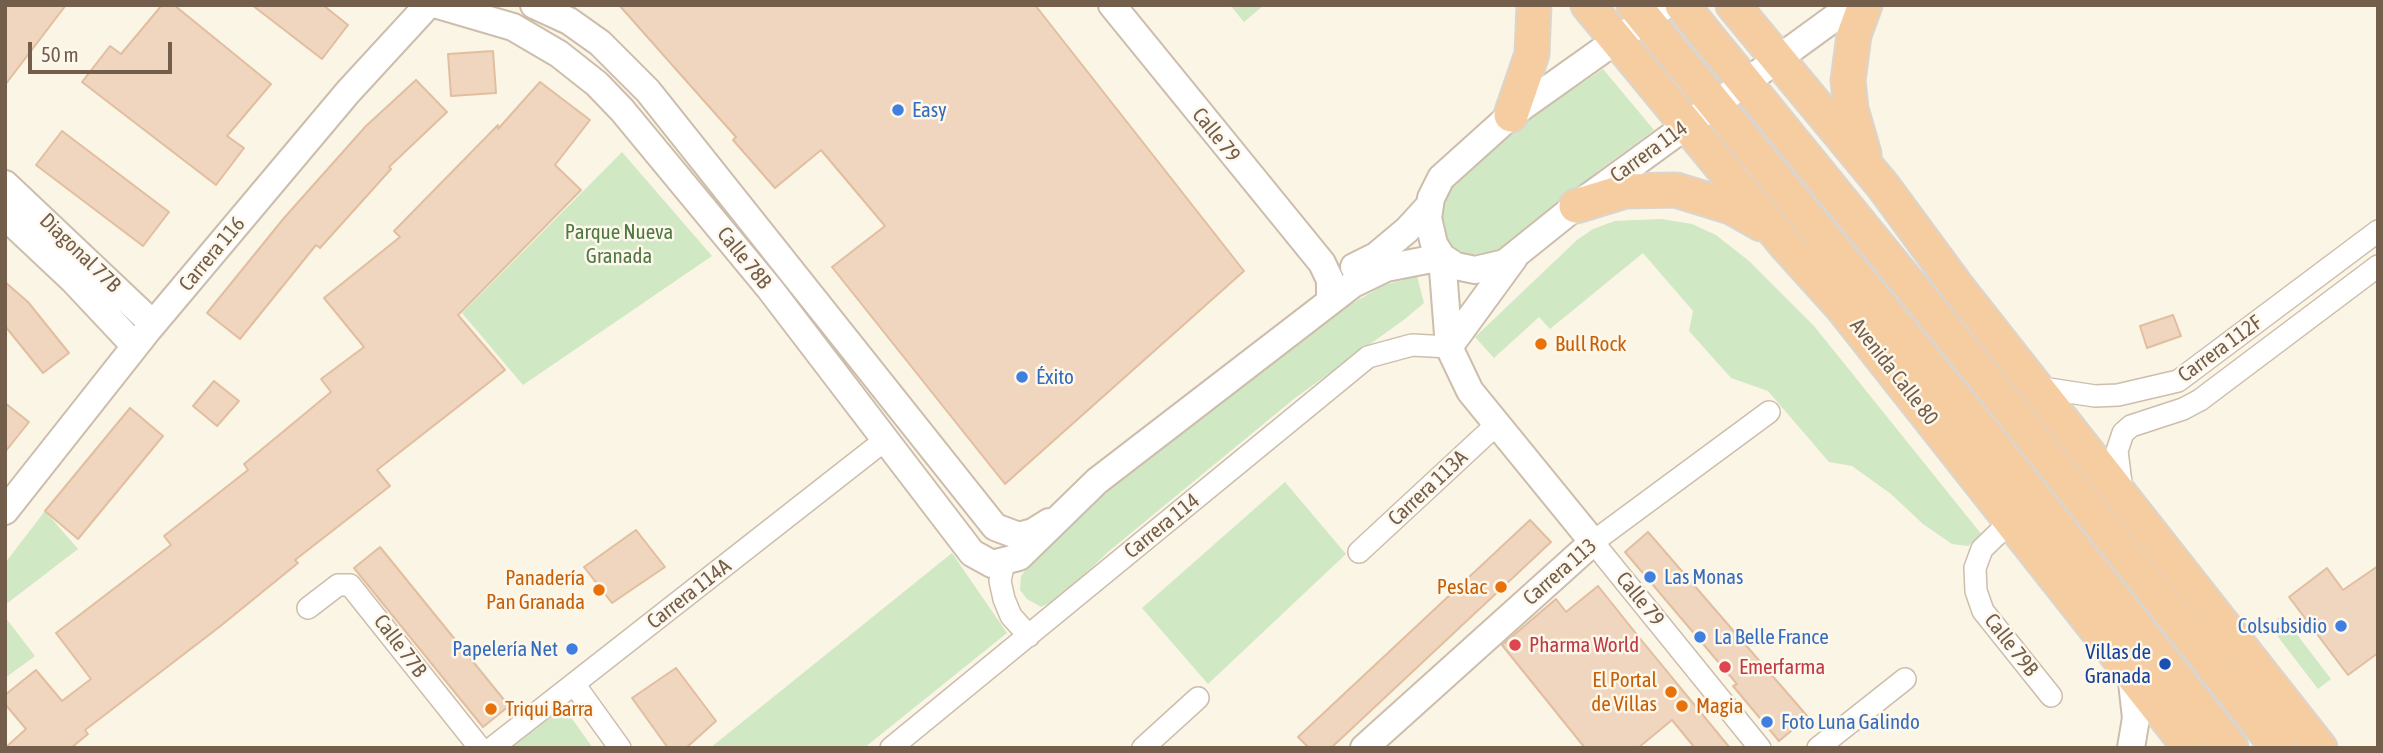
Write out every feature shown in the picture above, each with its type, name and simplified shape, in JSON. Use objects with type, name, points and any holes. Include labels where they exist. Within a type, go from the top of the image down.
[{"type":"highway","points":[[1511,115],[1532,54],[1534,5]]},
{"type":"highway","name":"Avenida Calle 80","points":[[1588,5],[1688,123],[1784,244],[1841,306],[2190,748]]},
{"type":"highway","points":[[1682,5],[1969,358],[2278,748]]},
{"type":"highway","points":[[1734,5],[1883,186],[2036,387],[2320,748]]},
{"type":"highway","points":[[1865,5],[1849,58],[1850,109],[1857,136],[1883,186]]},
{"type":"highway","name":"Avenida Calle 80","points":[[1649,10],[1716,103],[1981,430],[2231,748]]},
{"type":"highway","points":[[1576,205],[1625,191],[1676,190],[1731,207],[1760,223],[1784,244]]},
{"type":"street","name":"Carrera 116","points":[[5,511],[153,324],[348,92],[428,5]]},
{"type":"street","name":"Calle 78B","points":[[438,5],[513,27],[559,54],[597,84],[622,110],[770,289],[972,553],[992,564],[1004,562]]},
{"type":"street","name":"Calle 78B","points":[[534,5],[558,10],[608,50],[649,91],[995,527],[1019,536],[1033,532],[1058,516]]},
{"type":"street","name":"Calle 79","points":[[1112,5],[1322,263]]},
{"type":"street","name":"Carrera 114","points":[[1442,257],[1456,266],[1475,270],[1505,263],[1576,205],[1852,5]]},
{"type":"street","points":[[1322,263],[1350,268],[1363,264],[1408,230],[1428,206],[1441,178],[1511,115],[1619,39],[1649,10]]},
{"type":"street","name":"Diagonal 77B","points":[[5,184],[153,324]]},
{"type":"street","points":[[1029,636],[1011,616],[1004,599],[1000,581],[1004,562],[1019,557],[1035,544],[1058,516],[1097,481],[1330,300],[1353,284],[1386,268],[1442,257],[1430,231],[1428,206]]},
{"type":"street","name":"Diagonal 77B","points":[[5,216],[54,261],[135,346]]},
{"type":"street","name":"Carrera 112F","points":[[2036,387],[2095,396],[2118,396],[2178,381],[2378,231]]},
{"type":"street","points":[[1449,347],[1515,256]]},
{"type":"street","name":"Calle 79","points":[[1442,257],[1449,347],[1470,391],[1759,748]]},
{"type":"street","points":[[1322,263],[1330,280],[1330,300]]},
{"type":"street","name":"Carrera 112F","points":[[2122,497],[2117,451],[2123,433],[2131,426],[2183,409],[2200,400],[2378,266]]},
{"type":"street","name":"Carrera 114","points":[[891,748],[1368,357],[1412,345],[1449,347]]},
{"type":"street","name":"Carrera 113","points":[[1364,748],[1593,542],[1769,412]]},
{"type":"street","name":"Carrera 113A","points":[[1359,552],[1496,425]]},
{"type":"street","name":"Carrera 114A","points":[[492,748],[885,440]]},
{"type":"street","name":"Calle 79B","points":[[2011,521],[1982,549],[1975,568],[1976,591],[1983,611],[2051,696]]},
{"type":"street","name":"Calle 77B","points":[[308,608],[338,585],[350,585],[480,748]]},
{"type":"street","points":[[2131,673],[2136,718],[2131,748]]},
{"type":"street","points":[[1818,748],[1905,679]]},
{"type":"street","points":[[574,684],[620,748]]},
{"type":"street","points":[[1143,748],[1198,698]]},
{"type":"green space","points":[[1230,5],[1264,5],[1244,22]]},
{"type":"green space","points":[[1603,69],[1654,130],[1598,171],[1516,241],[1496,252],[1470,255],[1452,248],[1442,234],[1441,203],[1449,187],[1536,114]]},
{"type":"green space","name":"Parque Nueva Granada","points":[[622,152],[712,256],[523,385],[462,313]]},
{"type":"green space","points":[[1661,219],[1692,224],[1716,235],[1749,261],[1814,326],[1982,535],[1968,546],[1952,544],[1852,466],[1829,462],[1768,391],[1731,378],[1689,331],[1693,311],[1643,253],[1550,329],[1539,317],[1494,358],[1475,337],[1577,240],[1593,229],[1615,221]]},
{"type":"green space","points":[[1417,276],[1424,303],[1405,319],[1295,398],[1108,552],[1060,598],[1041,607],[1027,599],[1020,590],[1021,576],[1031,563],[1118,479],[1172,441],[1317,324],[1384,285]]},
{"type":"green space","points":[[1285,482],[1346,554],[1208,684],[1142,608]]},
{"type":"green space","points":[[45,511],[78,549],[5,605],[5,563]]},
{"type":"green space","points":[[952,553],[1007,633],[864,748],[710,748]]},
{"type":"green space","points":[[2282,615],[2331,679],[2318,689],[2269,625]]},
{"type":"green space","points":[[5,617],[35,656],[5,678]]},
{"type":"green space","points":[[562,705],[593,748],[508,748]]},
{"type":"building","points":[[5,5],[66,5],[5,85]]},
{"type":"building","points":[[162,5],[174,5],[271,84],[227,136],[244,148],[216,185],[82,82],[110,46],[121,54]]},
{"type":"building","points":[[252,5],[323,5],[348,25],[322,59]]},
{"type":"building","points":[[619,5],[1035,5],[1244,271],[1005,484],[832,267],[885,226],[821,150],[775,188],[733,140],[736,137]]},
{"type":"building","points":[[493,51],[496,93],[451,96],[448,54]]},
{"type":"building","points":[[416,80],[447,112],[389,167],[391,169],[320,248],[316,245],[240,339],[207,313],[284,218],[366,126]]},
{"type":"building","points":[[540,82],[590,120],[555,165],[581,190],[458,315],[505,370],[377,470],[390,486],[295,560],[298,563],[218,628],[85,730],[88,734],[71,748],[5,748],[26,729],[5,704],[5,695],[36,670],[62,701],[91,679],[56,633],[171,545],[164,536],[248,470],[244,464],[331,392],[321,379],[364,347],[324,298],[400,237],[394,231],[498,125],[498,129]]},
{"type":"building","points":[[62,131],[169,212],[143,246],[36,165]]},
{"type":"building","points":[[5,282],[28,302],[69,353],[43,373],[5,326]]},
{"type":"building","points":[[2173,315],[2181,336],[2147,348],[2140,326]]},
{"type":"building","points":[[214,381],[239,401],[217,426],[193,406]]},
{"type":"building","points":[[5,403],[29,422],[5,452]]},
{"type":"building","points":[[130,408],[163,436],[78,539],[45,511]]},
{"type":"building","points":[[1530,520],[1551,542],[1331,748],[1309,748],[1298,737]]},
{"type":"building","points":[[636,530],[665,567],[612,603],[584,567]]},
{"type":"building","points":[[1648,532],[1808,717],[1779,741],[1733,686],[1737,684],[1625,552]]},
{"type":"building","points":[[380,547],[509,706],[483,727],[354,568]]},
{"type":"building","name":"Colsubsidio","points":[[2378,566],[2378,653],[2348,675],[2289,597],[2327,568],[2343,590]]},
{"type":"building","points":[[1598,586],[1730,748],[1695,748],[1672,720],[1638,748],[1585,748],[1502,645],[1556,599],[1566,612]]},
{"type":"building","points":[[676,668],[716,721],[686,748],[668,748],[632,698]]},
{"type":"place","name":"Easy","points":[[898,110]]},
{"type":"place","name":"Bull Rock","points":[[1541,344]]},
{"type":"place","name":"Éxito","points":[[1022,377]]},
{"type":"place","name":"Las Monas","points":[[1650,577]]},
{"type":"place","name":"Peslac","points":[[1501,587]]},
{"type":"place","name":"Panadería Pan Granada","points":[[599,590]]},
{"type":"place","name":"Colsubsidio","points":[[2341,626]]},
{"type":"place","name":"La Belle France","points":[[1700,637]]},
{"type":"place","name":"Pharma World","points":[[1515,645]]},
{"type":"place","name":"Papelería Net","points":[[572,649]]},
{"type":"place","name":"Villas de Granada","points":[[2165,664]]},
{"type":"place","name":"Emerfarma","points":[[1725,667]]},
{"type":"place","name":"El Portal de Villas","points":[[1671,692]]},
{"type":"place","name":"Magia","points":[[1682,706]]},
{"type":"place","name":"Triqui Barra","points":[[491,709]]},
{"type":"place","name":"Foto Luna Galindo","points":[[1767,722]]}]
